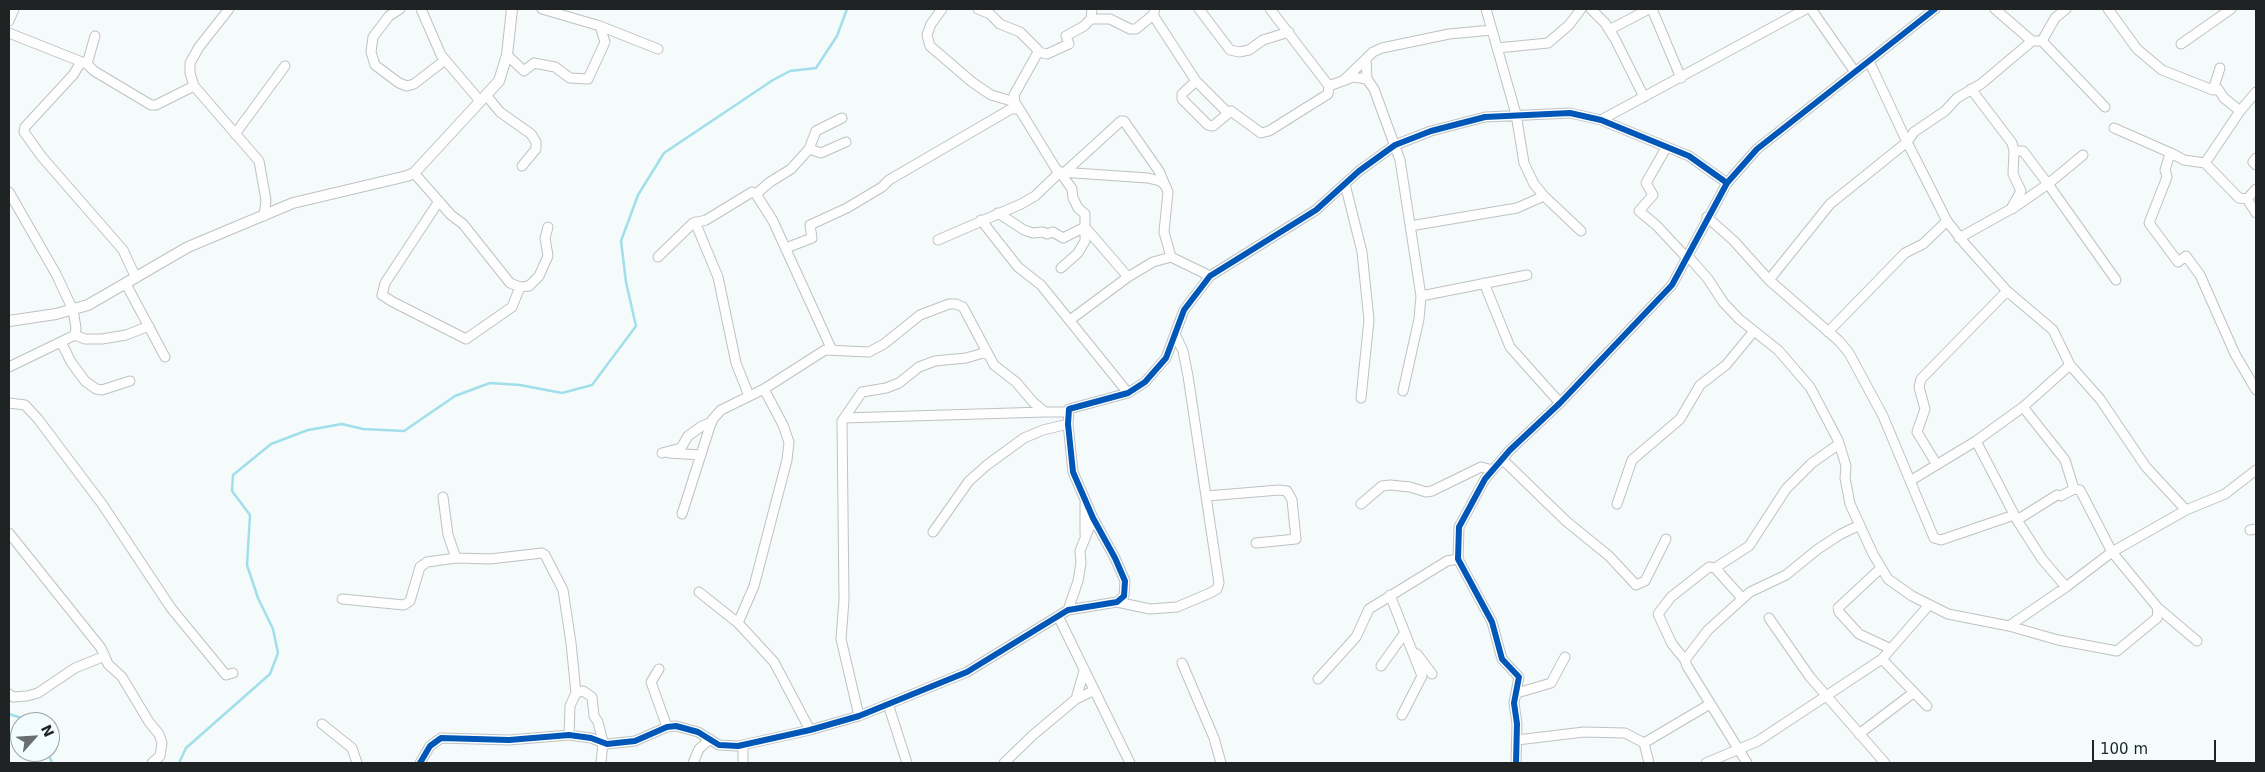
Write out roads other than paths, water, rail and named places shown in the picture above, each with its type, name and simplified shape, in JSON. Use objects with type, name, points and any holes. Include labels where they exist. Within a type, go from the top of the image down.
[{"type":"street","points":[[9,21],[14,9]]},
{"type":"street","points":[[229,9],[199,47],[190,63],[194,86],[259,161],[266,200],[264,216]]},
{"type":"street","points":[[400,9],[389,16],[373,37],[371,52],[375,65],[399,83],[407,86],[414,84],[446,60]]},
{"type":"street","points":[[421,9],[446,60],[483,98],[531,134],[536,142],[536,149],[522,166]]},
{"type":"street","points":[[9,321],[56,314],[88,305],[188,247],[292,203],[414,173],[499,81],[507,55],[512,9]]},
{"type":"street","points":[[542,9],[600,26],[658,49]]},
{"type":"street","points":[[942,9],[931,24],[927,35],[930,46],[972,82],[984,88],[991,95],[1016,106],[1022,111],[1056,170],[1148,178],[1160,181],[1165,186]]},
{"type":"street","points":[[978,9],[990,14],[1000,24],[1020,32],[1038,52],[1049,54],[1069,44],[1066,36],[1084,26],[1091,19],[1092,9]]},
{"type":"street","points":[[1199,9],[1230,50],[1239,52],[1249,50],[1263,40],[1289,32]]},
{"type":"street","points":[[1196,81],[1182,94],[1182,99],[1208,125],[1213,126],[1227,112],[1235,112],[1261,133],[1266,132],[1328,94],[1329,86],[1270,9]]},
{"type":"street","points":[[1486,9],[1516,114],[1524,163],[1534,184],[1544,196],[1581,230]]},
{"type":"street","points":[[1497,48],[1548,43],[1569,25],[1581,9]]},
{"type":"street","points":[[1591,9],[1609,30],[1644,97]]},
{"type":"street","points":[[1609,30],[1650,9],[1681,78]]},
{"type":"street","points":[[1601,120],[1806,9]]},
{"type":"street","points":[[1811,9],[1856,72]]},
{"type":"street","points":[[1995,9],[2032,41],[2042,41],[2105,107]]},
{"type":"street","points":[[2042,41],[2055,18],[2066,9]]},
{"type":"street","points":[[2108,9],[2138,49],[2162,70],[2213,90],[2218,89],[2224,98],[2240,110]]},
{"type":"street","points":[[2181,44],[2231,9]]},
{"type":"street","points":[[1516,763],[1514,703],[1519,677],[1502,659],[1492,622],[1458,559],[1460,527],[1485,479],[1502,459],[1560,403],[1672,285],[1727,183],[1757,149],[1932,10]]},
{"type":"street","points":[[1091,19],[1110,19],[1133,29],[1154,12],[1196,81],[1227,112]]},
{"type":"street","points":[[507,55],[524,71],[534,63],[555,67],[570,78],[588,79],[605,42],[600,26]]},
{"type":"street","points":[[1343,81],[1366,59],[1382,48],[1449,34],[1492,30]]},
{"type":"street","points":[[9,34],[84,63],[151,105],[156,105],[194,86]]},
{"type":"street","points":[[95,36],[84,63],[25,127],[24,132],[42,157],[123,250],[136,278]]},
{"type":"street","points":[[1769,280],[1830,204],[1907,142],[1914,132],[1945,111],[1957,98],[1999,70],[2032,41]]},
{"type":"street","points":[[1016,106],[1014,95],[1038,52]]},
{"type":"street","points":[[1366,59],[1367,80],[1374,89],[1400,160],[1418,288],[1422,296],[1419,319],[1403,391]]},
{"type":"street","points":[[1869,61],[1947,221],[1959,238],[2007,291],[2053,330],[2070,365],[2100,399],[2146,467],[2186,510]]},
{"type":"street","points":[[236,134],[285,66]]},
{"type":"street","points":[[2213,90],[2220,68]]},
{"type":"street","points":[[1329,86],[1352,77],[1367,80]]},
{"type":"street","points":[[1972,89],[2012,143],[2014,151],[2013,174],[2021,190],[2011,209]]},
{"type":"street","points":[[2205,163],[2240,110],[2256,92]]},
{"type":"street","points":[[786,248],[812,238],[810,225],[847,208],[882,187],[889,180],[1016,106]]},
{"type":"street","points":[[1117,602],[1124,596],[1125,581],[1116,558],[1093,518],[1073,472],[1068,412],[1071,408],[1128,393],[1145,382],[1166,358],[1184,310],[1210,276],[1316,210],[1385,151],[1431,130],[1485,117],[1516,114],[1570,113],[1601,120],[1689,156],[1727,183]]},
{"type":"street","points":[[756,194],[770,182],[791,169],[809,149],[816,131],[842,118]]},
{"type":"street","points":[[938,240],[1035,196],[1123,121],[1159,171],[1168,192],[1164,232],[1171,257]]},
{"type":"street","points":[[2114,128],[2184,160],[2205,163],[2239,198],[2247,199]]},
{"type":"street","points":[[809,149],[821,153],[846,142]]},
{"type":"street","points":[[1666,148],[1646,183],[1653,195],[1638,211],[1656,225],[1687,256],[1708,279],[1722,302],[1754,332],[1778,350],[1806,382],[1839,444],[1846,466],[1845,478],[1850,504],[1888,579],[1912,596],[1948,614],[2009,626],[2058,640],[2117,651],[2157,618],[2158,608]]},
{"type":"street","points":[[2014,151],[2023,151],[2116,280]]},
{"type":"street","points":[[2173,154],[2169,157],[2165,170],[2167,177],[2149,223],[2178,262],[2186,256],[2200,275],[2235,354],[2256,390]]},
{"type":"street","points":[[1959,238],[2011,209],[2048,184],[2083,155]]},
{"type":"street","points":[[2256,158],[2253,162],[2256,165]]},
{"type":"street","points":[[1061,268],[1078,253],[1086,241],[1084,212],[1078,208],[1072,198],[1072,189],[1063,172]]},
{"type":"street","points":[[414,173],[450,215],[463,224],[510,282],[520,288],[529,286],[539,276],[548,256],[545,238],[548,227]]},
{"type":"street","points":[[1345,184],[1362,252],[1369,320],[1361,398]]},
{"type":"street","points":[[2247,199],[2256,189]]},
{"type":"street","points":[[9,192],[56,274],[73,310],[76,328],[75,335]]},
{"type":"street","points":[[658,257],[695,222],[706,220],[752,192],[756,194],[786,248],[831,348]]},
{"type":"street","points":[[1410,226],[1517,208],[1544,196]]},
{"type":"street","points":[[2247,199],[2256,213]]},
{"type":"street","points":[[439,202],[385,283],[382,294],[393,302],[466,339],[482,326],[512,307],[520,288]]},
{"type":"street","points":[[998,213],[1024,230],[1047,234],[1053,232],[1063,238],[1085,227]]},
{"type":"street","points":[[1707,217],[1734,241],[1769,280],[1849,353],[1882,416],[1937,541],[2016,518],[2057,495],[2061,496],[2074,489],[2080,490],[2112,552],[2158,608],[2197,641]]},
{"type":"street","points":[[981,220],[1018,267],[1041,285],[1128,393]]},
{"type":"street","points":[[1828,332],[1906,253],[1923,244],[1947,221]]},
{"type":"street","points":[[695,222],[718,277],[736,363],[749,396]]},
{"type":"street","points":[[1085,227],[1128,278]]},
{"type":"street","points":[[1070,320],[1153,262],[1171,257],[1210,276]]},
{"type":"street","points":[[1422,296],[1526,275]]},
{"type":"street","points":[[1484,282],[1510,347],[1560,403]]},
{"type":"street","points":[[126,284],[165,357]]},
{"type":"street","points":[[1936,465],[1917,432],[1925,409],[1919,387],[1921,379],[2007,291]]},
{"type":"street","points":[[682,514],[712,422],[722,410],[764,388],[825,350],[831,348],[846,352],[869,352],[884,344],[920,315],[949,304],[963,307],[994,365],[1016,382],[1044,412]]},
{"type":"street","points":[[9,367],[75,335],[85,339],[102,340],[126,335],[149,326]]},
{"type":"street","points":[[1616,504],[1632,460],[1680,419],[1700,385],[1726,365],[1754,332]]},
{"type":"street","points":[[420,763],[435,740],[441,738],[509,740],[569,735],[603,742],[636,741],[667,727],[688,728],[719,745],[743,745],[810,730],[859,716],[967,672],[1068,610],[1117,602],[1150,609],[1177,606],[1210,593],[1217,588],[1219,583],[1184,351],[1175,334]]},
{"type":"street","points":[[61,342],[71,362],[85,381],[96,389],[102,390],[130,381]]},
{"type":"street","points":[[859,716],[841,638],[844,600],[844,418],[862,392],[886,388],[899,383],[919,368],[935,361],[966,358],[987,352]]},
{"type":"street","points":[[1910,481],[1976,441],[2023,407],[2070,365]]},
{"type":"street","points":[[738,623],[754,586],[787,460],[789,442],[784,425],[764,388]]},
{"type":"street","points":[[9,403],[25,405],[38,419],[102,504],[171,608],[226,675],[233,673]]},
{"type":"street","points":[[2023,407],[2065,460],[2074,489]]},
{"type":"street","points":[[844,418],[1068,412]]},
{"type":"street","points":[[701,455],[662,452],[681,448],[688,436],[702,426],[712,422]]},
{"type":"street","points":[[933,532],[969,481],[987,465],[1024,438],[1043,430],[1068,424]]},
{"type":"street","points":[[1976,441],[2016,518],[2042,559],[2066,586]]},
{"type":"street","points":[[1715,568],[1749,546],[1786,489],[1812,463],[1839,444]]},
{"type":"street","points":[[1502,459],[1566,520],[1609,556],[1636,585],[1645,581],[1666,539]]},
{"type":"street","points":[[1361,504],[1382,486],[1390,485],[1426,492],[1432,491],[1481,467],[1493,470]]},
{"type":"street","points":[[2009,626],[2112,552],[2186,510],[2224,494],[2256,470]]},
{"type":"street","points":[[1207,496],[1287,491],[1292,500],[1296,539],[1256,543]]},
{"type":"street","points":[[443,497],[448,535],[456,558]]},
{"type":"street","points":[[1085,499],[1085,535]]},
{"type":"street","points":[[1068,610],[1078,581],[1081,563],[1080,551],[1093,518]]},
{"type":"street","points":[[1685,660],[1708,630],[1742,598],[1750,592],[1786,576],[1818,549],[1860,525]]},
{"type":"street","points":[[9,533],[101,648],[108,664],[122,677],[149,722],[159,734],[162,743],[160,756],[152,763]]},
{"type":"street","points":[[342,599],[404,605],[410,601],[422,564],[456,558],[490,559],[542,553],[546,555],[563,590],[576,693],[570,706],[569,735]]},
{"type":"street","points":[[1318,679],[1356,637],[1369,609],[1447,561],[1458,559]]},
{"type":"street","points":[[1742,598],[1715,568],[1709,567],[1672,597],[1658,614],[1672,644],[1685,660],[1747,763]]},
{"type":"street","points":[[1882,568],[1838,608],[1839,612],[1859,634],[1889,648]]},
{"type":"street","points":[[699,592],[738,623],[774,662],[810,730]]},
{"type":"street","points":[[1390,595],[1422,676],[1402,715]]},
{"type":"street","points":[[1706,763],[1758,741],[1882,659],[1889,648],[1929,605]]},
{"type":"street","points":[[1058,616],[1093,691],[1130,763]]},
{"type":"street","points":[[1769,618],[1826,697],[1884,763]]},
{"type":"street","points":[[1381,666],[1406,638]]},
{"type":"street","points":[[1406,638],[1432,674]]},
{"type":"street","points":[[9,694],[13,697],[28,696],[38,692],[75,668],[104,656]]},
{"type":"street","points":[[1517,693],[1551,683],[1565,657]]},
{"type":"street","points":[[1882,659],[1927,706]]},
{"type":"street","points":[[1182,663],[1214,738],[1221,763]]},
{"type":"street","points":[[659,669],[652,682],[667,727]]},
{"type":"street","points":[[1076,699],[1084,671]]},
{"type":"street","points":[[576,693],[583,691],[592,696],[594,716],[598,722],[603,742],[601,763]]},
{"type":"street","points":[[1004,763],[1033,735],[1076,699],[1093,691]]},
{"type":"street","points":[[1859,734],[1913,693]]},
{"type":"street","points":[[888,704],[907,763]]},
{"type":"street","points":[[1644,743],[1710,704]]},
{"type":"street","points":[[322,724],[352,748],[357,763]]},
{"type":"street","points":[[1516,740],[1584,732],[1625,733],[1644,743],[1649,763]]},
{"type":"street","points":[[693,763],[699,749],[710,740]]},
{"type":"street","points":[[743,745],[744,763]]},
{"type":"waterway","points":[[179,763],[186,748],[270,674],[278,653],[273,629],[258,598],[247,565],[250,515],[232,491],[233,475],[271,444],[308,430],[342,424],[363,429],[404,431],[455,396],[490,383],[520,385],[562,393],[592,385],[636,326],[626,282],[621,241],[638,195],[664,153],[773,80],[790,71],[816,68],[837,36],[847,9]]}]
